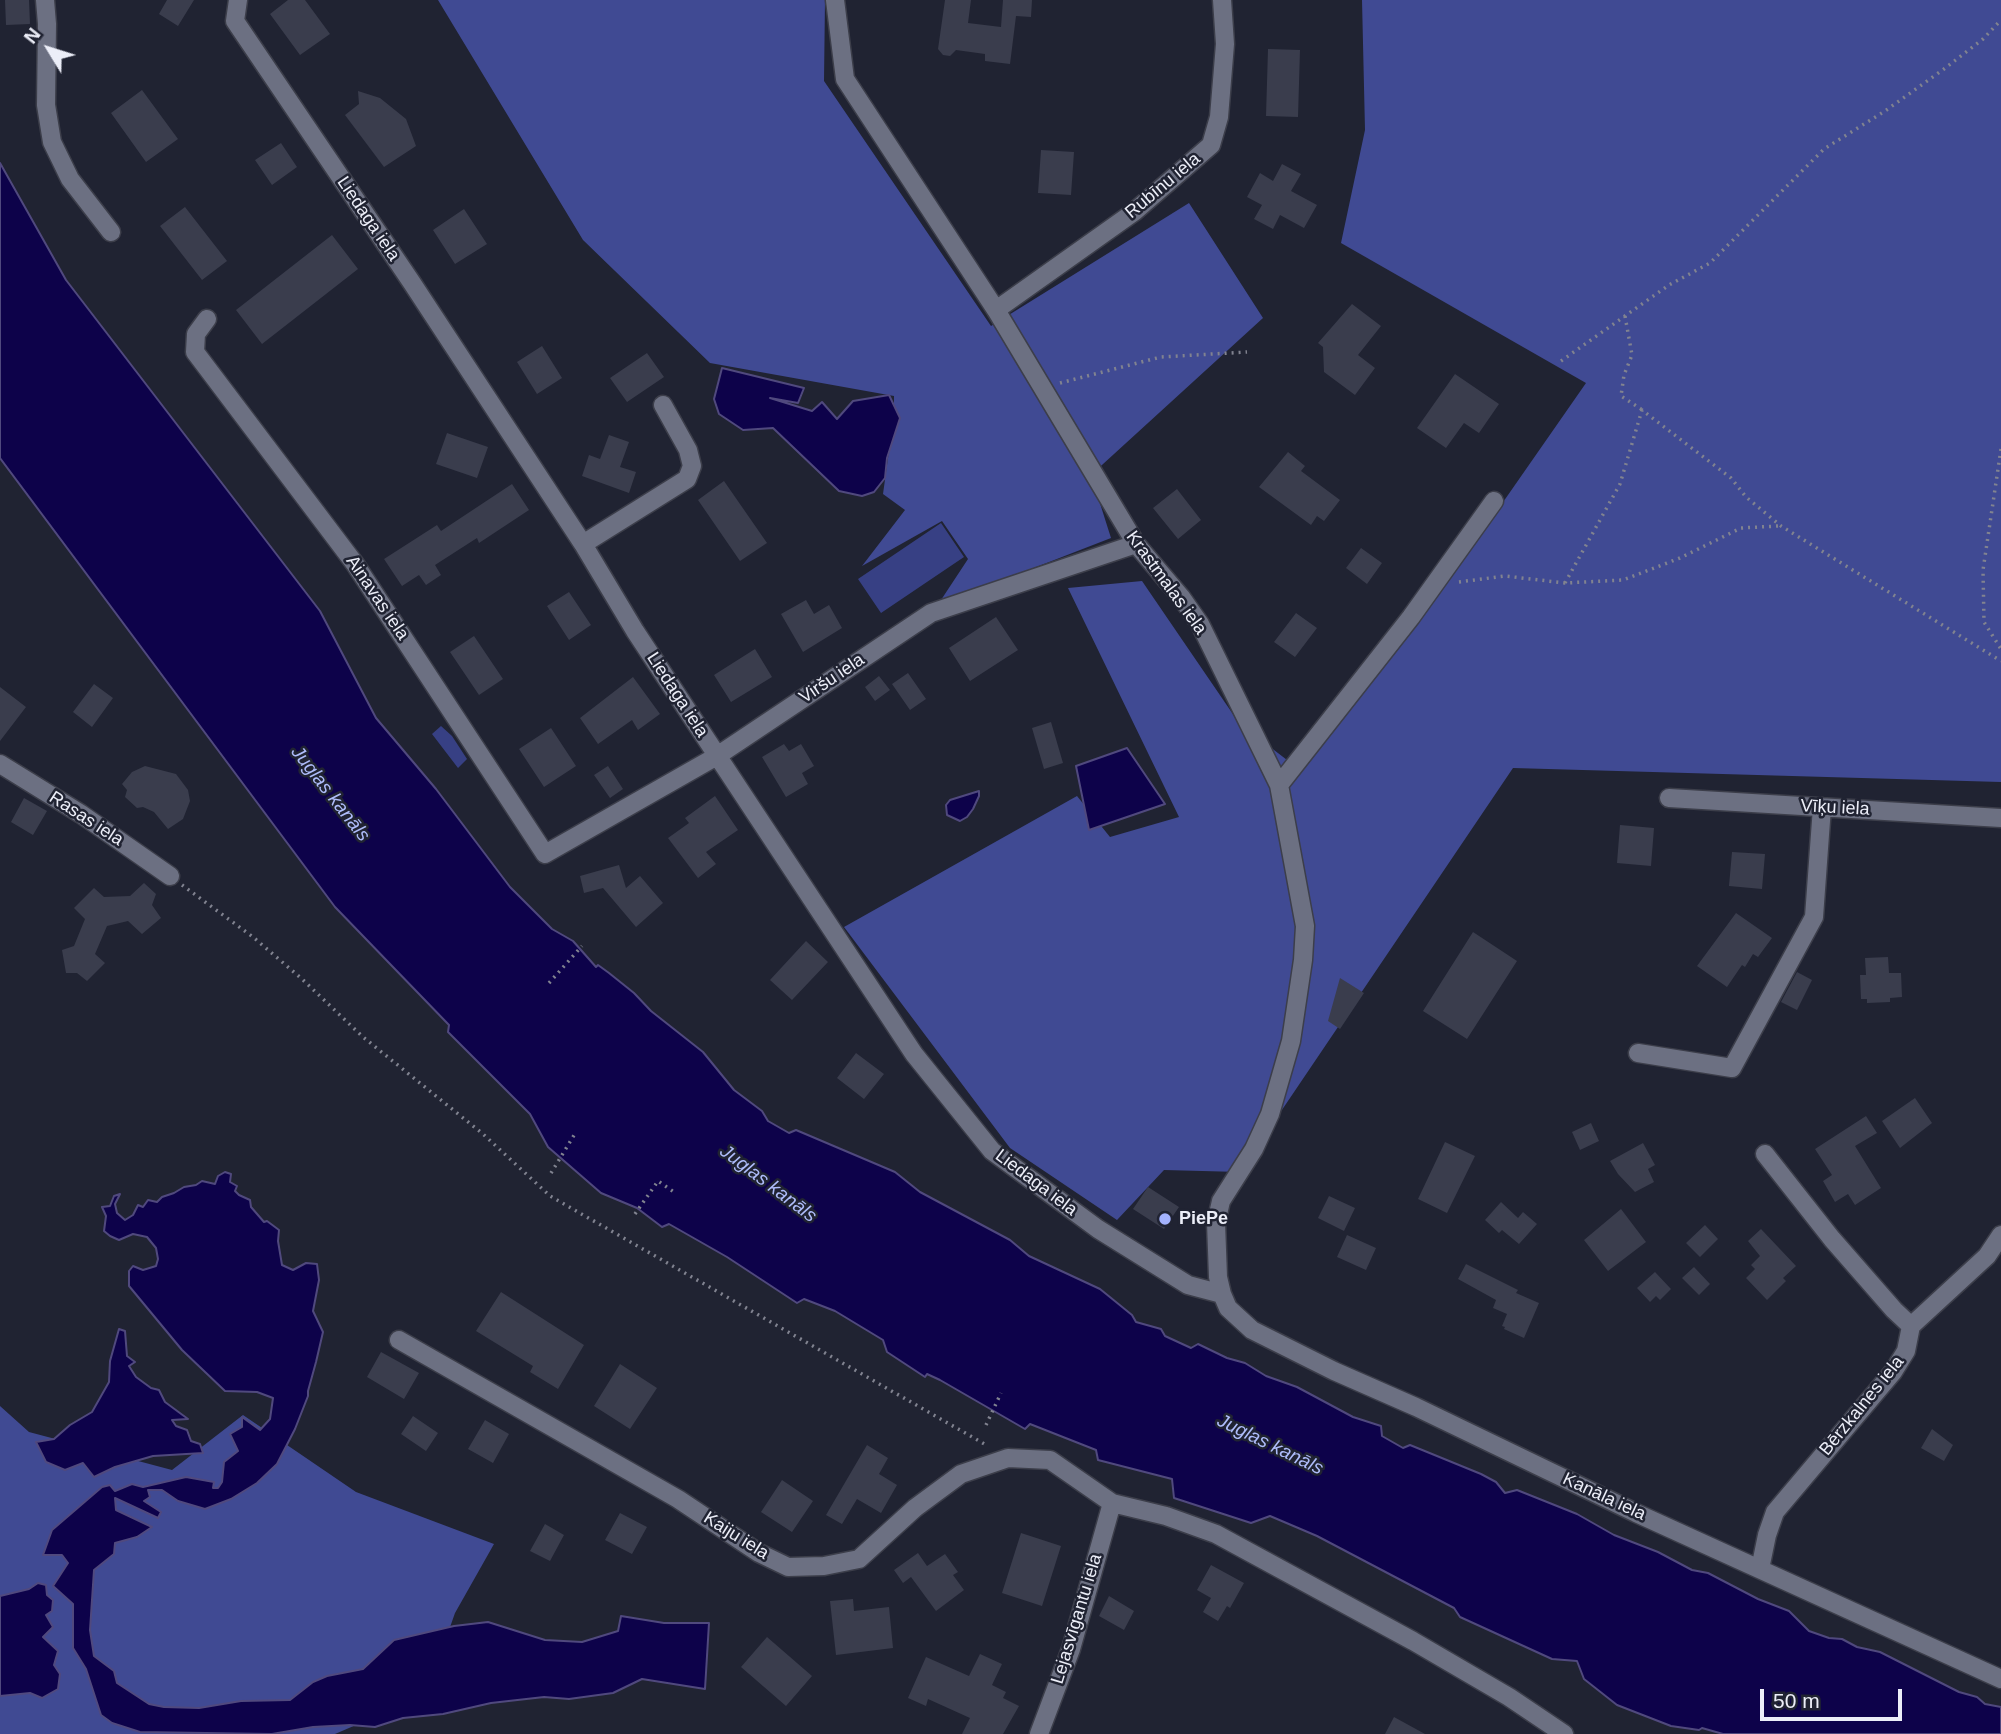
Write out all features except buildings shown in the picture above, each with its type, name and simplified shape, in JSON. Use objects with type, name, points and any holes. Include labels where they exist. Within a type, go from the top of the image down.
[{"type":"street","points":[[45,0],[46,106],[52,142],[70,179],[111,232]]},
{"type":"street","name":"Liedaga iela","points":[[238,0],[235,21],[412,283],[583,544],[635,631],[914,1054],[992,1151],[1098,1230],[1188,1284],[1222,1294]]},
{"type":"street","name":"Krastmalas iela","points":[[835,0],[845,79],[996,310],[1136,544],[1200,624],[1279,785],[1304,926],[1303,960],[1291,1041],[1270,1114],[1254,1149],[1221,1201],[1216,1223],[1218,1277],[1222,1294]]},
{"type":"street","name":"Rubīnu iela","points":[[996,310],[1134,212],[1211,145],[1219,117],[1225,44],[1222,0]]},
{"type":"street","name":"Ainavas iela","points":[[207,319],[196,334],[195,352],[355,564],[545,854]]},
{"type":"street","points":[[583,544],[687,479],[692,466],[688,450],[663,405]]},
{"type":"street","points":[[1279,785],[1411,617],[1494,501]]},
{"type":"street","name":"Viršu iela","points":[[545,854],[717,756],[931,613],[1136,544]]},
{"type":"street","name":"Rasas iela","points":[[0,764],[81,814],[170,876]]},
{"type":"street","name":"Vīķu iela","points":[[1669,798],[2001,818]]},
{"type":"street","points":[[1638,1053],[1732,1068],[1814,917],[1822,807]]},
{"type":"street","points":[[1765,1154],[1832,1239],[1911,1326],[1987,1256],[2001,1234]]},
{"type":"street","name":"Kanāla iela","points":[[1222,1294],[1228,1308],[1238,1319],[1252,1330],[1286,1348],[2001,1679]]},
{"type":"street","name":"Bērzkalnes iela","points":[[1760,1569],[1775,1512],[1893,1372],[1906,1351],[1911,1326]]},
{"type":"street","name":"Kaiju iela","points":[[399,1340],[677,1499],[759,1553],[788,1567],[824,1566],[859,1559],[915,1508],[961,1474],[1008,1458],[1049,1460],[1112,1503]]},
{"type":"street","points":[[1112,1503],[1166,1516],[1216,1534],[1413,1641],[1564,1734]]},
{"type":"street","name":"Lejasvīgantu iela","points":[[1041,1734],[1071,1649],[1112,1503]]},
{"type":"path","points":[[1560,361],[1669,285],[1710,263],[1824,149],[1885,111],[1944,69],[1983,39],[2001,20]]},
{"type":"path","points":[[1625,316],[1632,355],[1623,375],[1621,396],[1731,478],[1746,498],[1781,526],[2001,661]]},
{"type":"path","points":[[1041,388],[1161,357],[1247,352]]},
{"type":"path","points":[[1565,583],[1620,484],[1642,410]]},
{"type":"path","points":[[2001,449],[1983,570],[1984,622],[2001,649]]},
{"type":"path","points":[[1458,583],[1505,576],[1565,583],[1623,580],[1680,558],[1741,528],[1781,526]]},
{"type":"path","points":[[170,876],[253,937],[363,1037],[483,1134],[550,1196],[1008,1458]]},
{"type":"path","points":[[549,983],[582,946]]},
{"type":"path","points":[[551,1173],[576,1132]]},
{"type":"path","points":[[635,1214],[658,1181],[674,1192]]},
{"type":"path","points":[[986,1425],[1001,1393]]},
{"type":"shaded area","points":[[438,0],[825,0],[824,81],[991,326],[1189,203],[1263,318],[1091,475],[1111,538],[995,583],[941,600],[968,559],[942,521],[862,566],[905,510],[883,494],[894,415],[894,396],[710,363],[583,240]]},
{"type":"shaded area","points":[[1362,0],[2001,0],[2001,782],[1513,768],[1240,1172],[1164,1170],[1117,1220],[1010,1148],[844,927],[1077,796],[1110,837],[1179,817],[1068,588],[1142,581],[1239,723],[1300,770],[1446,584],[1586,383],[1341,243],[1365,130]]},
{"type":"shaded area","points":[[941,523],[964,557],[881,613],[858,579]]},
{"type":"shaded area","points":[[441,726],[452,736],[467,759],[458,768],[432,734]]},
{"type":"shaded area","points":[[0,1406],[29,1432],[172,1470],[243,1415],[356,1492],[494,1544],[455,1613],[426,1695],[335,1734],[0,1734]]},
{"type":"water","name":"Juglas kanāls","points":[[0,163],[66,280],[320,611],[376,718],[436,789],[510,887],[552,929],[573,941],[596,967],[598,965],[609,973],[703,1052],[734,1090],[762,1111],[768,1121],[789,1133],[796,1130],[895,1172],[920,1192],[1010,1240],[1029,1256],[1100,1289],[1132,1315],[1136,1322],[1161,1329],[1165,1336],[1191,1348],[1198,1344],[1227,1358],[1245,1363],[1266,1376],[1297,1387],[1353,1417],[1381,1426],[1382,1436],[1403,1448],[1410,1445],[1481,1474],[1496,1482],[1505,1493],[1517,1490],[1577,1514],[1614,1535],[1658,1552],[1692,1570],[1708,1573],[1758,1599],[1789,1611],[1809,1631],[1880,1652],[1959,1692],[1977,1697],[1985,1704],[2001,1707],[2001,1734],[1723,1734],[1702,1728],[1699,1730],[1671,1726],[1617,1705],[1584,1679],[1577,1661],[1552,1659],[1460,1617],[1454,1608],[1317,1536],[1270,1516],[1251,1523],[1174,1498],[1172,1479],[1098,1460],[1096,1450],[1030,1424],[1025,1429],[940,1380],[927,1374],[925,1377],[887,1352],[883,1340],[835,1311],[804,1299],[797,1303],[727,1257],[669,1224],[662,1227],[637,1208],[601,1193],[548,1147],[530,1114],[448,1032],[449,1025],[335,907],[0,458]]},
{"type":"water","points":[[722,368],[804,388],[798,403],[770,398],[812,411],[822,402],[837,419],[853,401],[889,395],[900,418],[887,458],[885,478],[874,492],[862,496],[839,491],[773,428],[743,430],[719,414],[714,399]]},
{"type":"water","points":[[1127,748],[1165,804],[1089,830],[1076,766]]},
{"type":"water","points":[[979,791],[967,817],[960,821],[947,815],[946,805],[950,800]]},
{"type":"water","points":[[225,1172],[231,1174],[230,1182],[237,1186],[235,1191],[250,1200],[251,1207],[264,1222],[267,1221],[279,1230],[282,1265],[293,1270],[306,1263],[317,1264],[319,1280],[313,1311],[323,1332],[308,1396],[295,1429],[277,1464],[257,1483],[231,1499],[205,1509],[178,1501],[162,1490],[148,1490],[150,1497],[144,1501],[161,1512],[158,1518],[115,1498],[116,1510],[152,1527],[137,1537],[115,1543],[114,1554],[94,1570],[90,1630],[94,1656],[114,1671],[117,1683],[149,1704],[164,1707],[199,1708],[241,1701],[290,1700],[313,1682],[327,1676],[363,1669],[394,1640],[454,1626],[488,1622],[545,1640],[582,1642],[618,1631],[621,1616],[664,1623],[709,1623],[705,1689],[642,1679],[613,1693],[569,1699],[544,1697],[491,1703],[443,1714],[403,1718],[375,1727],[313,1727],[272,1734],[140,1732],[112,1723],[101,1715],[86,1669],[73,1648],[73,1604],[53,1586],[68,1563],[62,1555],[43,1555],[52,1530],[102,1487],[110,1485],[115,1491],[132,1484],[143,1487],[186,1477],[214,1482],[213,1488],[218,1488],[222,1482],[224,1462],[238,1451],[230,1434],[242,1427],[242,1417],[260,1430],[270,1419],[273,1398],[257,1392],[225,1391],[182,1350],[129,1286],[129,1271],[133,1266],[143,1270],[156,1266],[156,1248],[147,1237],[133,1234],[119,1240],[110,1236],[104,1231],[106,1216],[102,1207],[110,1206],[114,1196],[120,1194],[115,1204],[117,1213],[125,1220],[133,1215],[138,1205],[143,1207],[148,1200],[157,1202],[162,1197],[202,1181],[215,1184],[218,1176]]},
{"type":"water","points":[[119,1329],[125,1331],[127,1356],[135,1362],[129,1366],[136,1377],[151,1388],[159,1390],[165,1402],[188,1419],[172,1420],[176,1426],[187,1430],[191,1441],[200,1444],[203,1453],[153,1456],[115,1467],[94,1477],[83,1463],[65,1470],[46,1462],[36,1442],[54,1439],[70,1425],[92,1412],[109,1382],[110,1361]]},
{"type":"water","points":[[38,1583],[46,1585],[47,1595],[53,1600],[52,1611],[46,1615],[53,1627],[43,1637],[58,1651],[54,1665],[60,1674],[58,1689],[42,1698],[30,1693],[0,1696],[0,1596],[29,1589]]},
{"type":"place","name":"PiePe","points":[[1165,1219]]}]
